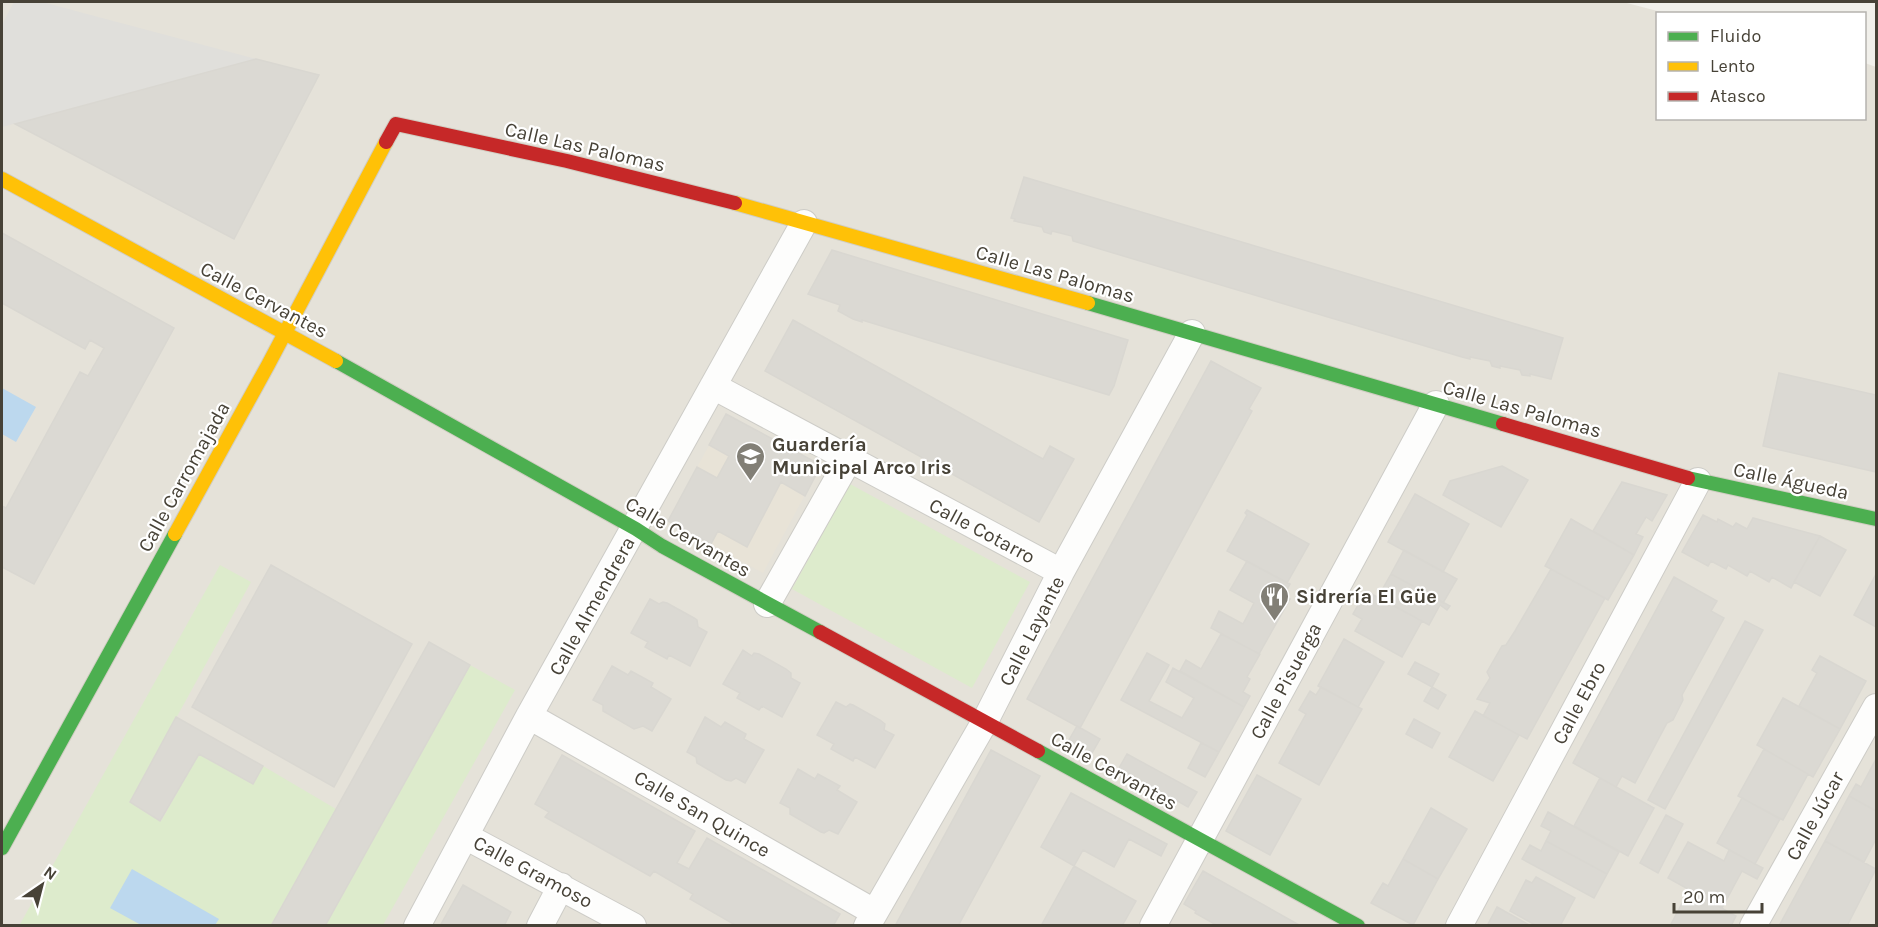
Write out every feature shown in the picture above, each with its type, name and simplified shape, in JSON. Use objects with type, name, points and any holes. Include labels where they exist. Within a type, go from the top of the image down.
[{"type":"street","name":"Calle Las Palomas","points":[[396,124],[567,161],[744,205],[1698,481]]},
{"type":"street","name":"Calle Carromajada","points":[[2,848],[285,333],[396,124]]},
{"type":"street","name":"Calle Cervantes","points":[[2,179],[285,333],[767,604],[1358,926]]},
{"type":"street","name":"Calle Almendrera","points":[[417,926],[529,716],[636,529],[804,223]]},
{"type":"street","name":"Calle Layante","points":[[870,919],[984,723],[1061,572],[1192,333]]},
{"type":"street","name":"Calle Cotarro","points":[[714,386],[1061,572]]},
{"type":"street","name":"Calle Pisuerga","points":[[1153,926],[1436,405]]},
{"type":"street","points":[[767,604],[849,459]]},
{"type":"street","name":"Calle Águeda","points":[[1698,481],[1876,519]]},
{"type":"street","name":"Calle Ebro","points":[[1459,926],[1698,481]]},
{"type":"street","name":"Calle Júcar","points":[[1754,926],[1876,707]]},
{"type":"street","name":"Calle San Quince","points":[[529,716],[870,919]]},
{"type":"street","name":"Calle Gramoso","points":[[465,836],[633,926]]},
{"type":"street","points":[[540,926],[561,886]]},
{"type":"shaded area","points":[[2,2],[1623,2],[1661,12],[1656,12],[1656,120],[1866,120],[1866,63],[1876,67],[1876,925],[2,926]]},
{"type":"shaded area","points":[[14,2],[42,2],[256,59],[2,127],[2,25]]},
{"type":"shaded area","name":"Guardería Municipal Arco Iris","points":[[726,414],[821,465],[763,573],[668,521]]},
{"type":"green space","points":[[850,484],[1030,582],[972,688],[792,589]]},
{"type":"green space","points":[[220,565],[251,582],[130,802],[161,821],[199,754],[253,784],[263,766],[336,809],[271,925],[19,926]]},
{"type":"green space","points":[[470,665],[515,690],[383,925],[325,926]]},
{"type":"water","points":[[2,388],[36,407],[16,442],[2,434]]},
{"type":"water","points":[[132,869],[219,919],[215,925],[141,925],[110,908]]},
{"type":"building","points":[[256,59],[319,75],[234,239],[15,124]]},
{"type":"building","points":[[1024,177],[1563,338],[1551,379],[1530,374],[1530,376],[1522,375],[1520,370],[1492,366],[1490,361],[1462,357],[1073,241],[1072,236],[1052,231],[1051,234],[1044,232],[1042,227],[1014,221],[1015,219],[1011,218]]},
{"type":"building","points":[[2,233],[174,328],[34,584],[2,567],[2,506],[6,508],[80,372],[88,376],[104,348],[90,340],[85,349],[2,303]]},
{"type":"building","points":[[832,250],[1128,340],[1114,386],[1109,395],[853,319],[838,311],[840,305],[808,294]]},
{"type":"building","points":[[793,320],[1043,459],[1050,446],[1074,459],[1039,522],[765,371]]},
{"type":"building","points":[[1211,361],[1261,388],[1249,409],[1252,411],[1080,728],[1027,699]]},
{"type":"building","points":[[1779,373],[1876,395],[1876,472],[1763,446]]},
{"type":"building","name":"Guardería Municipal Arco Iris","points":[[726,414],[821,465],[805,496],[781,482],[747,547],[718,531],[711,544],[668,521],[697,467],[717,478],[729,456],[709,445]]},
{"type":"building","points":[[1502,466],[1528,480],[1501,527],[1443,495],[1450,481]]},
{"type":"building","points":[[1622,482],[1667,495],[1652,521],[1646,517],[1636,534],[1643,537],[1634,555],[1593,531]]},
{"type":"building","points":[[1415,494],[1469,524],[1443,572],[1388,542]]},
{"type":"building","points":[[1247,510],[1309,544],[1287,583],[1227,551],[1247,515],[1245,513]]},
{"type":"building","points":[[1703,515],[1717,522],[1718,519],[1733,527],[1736,523],[1747,529],[1753,518],[1820,536],[1791,588],[1772,577],[1769,582],[1750,571],[1747,576],[1728,565],[1726,569],[1711,561],[1708,566],[1682,552]]},
{"type":"building","points":[[1571,519],[1634,555],[1608,600],[1545,566]]},
{"type":"building","points":[[1820,536],[1846,550],[1820,596],[1794,582]]},
{"type":"building","points":[[1404,550],[1457,579],[1443,603],[1391,574]]},
{"type":"building","points":[[1247,561],[1290,584],[1284,595],[1290,599],[1259,654],[1211,628],[1219,611],[1243,624],[1254,603],[1230,590]]},
{"type":"building","points":[[271,565],[412,644],[334,787],[192,707]]},
{"type":"building","points":[[1551,569],[1605,598],[1527,739],[1483,716],[1490,703],[1477,699],[1490,678],[1487,672],[1502,646],[1506,645],[1515,631]]},
{"type":"building","points":[[1391,574],[1450,606],[1447,610],[1440,605],[1429,625],[1378,597]]},
{"type":"building","points":[[1876,574],[1876,627],[1854,615]]},
{"type":"building","points":[[1674,577],[1717,601],[1711,611],[1724,618],[1682,695],[1683,700],[1673,720],[1667,723],[1635,783],[1622,776],[1616,787],[1573,763]]},
{"type":"building","points":[[1366,591],[1422,621],[1402,657],[1355,631],[1362,619],[1353,614]]},
{"type":"building","points":[[650,599],[659,604],[667,603],[694,618],[697,620],[698,627],[707,632],[690,666],[669,655],[667,659],[645,647],[648,642],[631,633]]},
{"type":"building","points":[[1745,621],[1763,630],[1665,809],[1648,800]]},
{"type":"building","points":[[1221,634],[1260,654],[1247,677],[1250,679],[1243,692],[1250,696],[1244,707],[1180,671],[1186,660],[1201,669]]},
{"type":"building","points":[[1344,639],[1384,662],[1358,707],[1318,686]]},
{"type":"building","points":[[429,642],[470,665],[325,926],[271,926]]},
{"type":"building","points":[[743,650],[752,656],[754,653],[759,654],[786,669],[791,673],[791,678],[800,683],[782,717],[762,706],[759,710],[737,698],[740,693],[723,684]]},
{"type":"building","points":[[1147,653],[1169,665],[1149,701],[1182,718],[1194,698],[1166,682],[1173,668],[1244,707],[1219,752],[1121,700]]},
{"type":"building","points":[[1820,656],[1866,681],[1840,729],[1799,706],[1817,673],[1812,670]]},
{"type":"building","points":[[1415,662],[1439,674],[1432,687],[1408,674]]},
{"type":"building","points":[[612,666],[628,675],[631,671],[653,683],[651,687],[671,699],[652,731],[643,726],[634,729],[603,711],[603,705],[593,700]]},
{"type":"building","points":[[1321,687],[1362,709],[1319,785],[1279,763],[1306,714],[1299,710],[1310,691],[1316,695]]},
{"type":"building","points":[[1432,687],[1446,695],[1438,709],[1424,701]]},
{"type":"building","points":[[1783,698],[1840,729],[1813,777],[1757,745]]},
{"type":"building","points":[[836,702],[846,707],[853,705],[880,720],[885,724],[884,730],[894,735],[875,768],[855,757],[853,761],[831,749],[834,744],[817,735]]},
{"type":"building","points":[[1475,711],[1519,735],[1493,781],[1449,757]]},
{"type":"building","points":[[176,717],[263,766],[253,784],[199,754],[160,821],[130,802]]},
{"type":"building","points":[[705,717],[721,727],[725,722],[746,734],[744,739],[764,750],[745,783],[736,778],[731,781],[726,780],[697,763],[696,757],[687,752]]},
{"type":"building","points":[[1414,719],[1440,733],[1432,748],[1406,734]]},
{"type":"building","points":[[1077,726],[1100,739],[1092,753],[1069,740]]},
{"type":"building","points":[[1201,743],[1219,752],[1205,777],[1188,768]]},
{"type":"building","points":[[1764,749],[1808,774],[1783,820],[1738,796]]},
{"type":"building","points":[[991,750],[1040,776],[958,926],[895,926]]},
{"type":"building","points":[[1127,754],[1197,792],[1188,807],[1119,768]]},
{"type":"building","points":[[562,755],[695,831],[677,863],[689,869],[707,838],[840,914],[833,926],[737,926],[690,899],[693,894],[654,871],[650,876],[545,817],[549,812],[535,804]]},
{"type":"building","points":[[1876,759],[1876,811],[1849,796],[1856,784],[1861,787]]},
{"type":"building","points":[[798,769],[815,779],[818,774],[840,786],[837,790],[857,802],[838,834],[829,830],[821,832],[790,814],[790,808],[780,803]]},
{"type":"building","points":[[1257,775],[1301,799],[1270,855],[1226,831]]},
{"type":"building","points":[[1600,778],[1654,808],[1628,856],[1574,826]]},
{"type":"building","points":[[1071,793],[1167,844],[1161,856],[1129,839],[1114,867],[1083,850],[1074,866],[1041,847]]},
{"type":"building","points":[[1849,796],[1876,811],[1876,839],[1864,862],[1825,841]]},
{"type":"building","points":[[1742,798],[1780,819],[1755,864],[1717,843]]},
{"type":"building","points":[[1431,808],[1467,829],[1438,879],[1403,859]]},
{"type":"building","points":[[1548,812],[1619,852],[1607,874],[1546,841],[1551,831],[1541,826]]},
{"type":"building","points":[[1666,815],[1683,824],[1658,873],[1640,863]]},
{"type":"building","points":[[1546,841],[1607,874],[1594,898],[1522,859],[1530,845],[1541,851]]},
{"type":"building","points":[[1825,841],[1876,869],[1847,926],[1779,926]]},
{"type":"building","points":[[1688,842],[1724,861],[1729,850],[1763,868],[1757,879],[1742,871],[1722,908],[1668,878]]},
{"type":"building","points":[[1403,859],[1438,879],[1413,925],[1371,903],[1383,883],[1388,886]]},
{"type":"building","points":[[1074,866],[1136,901],[1122,926],[1041,926]]},
{"type":"building","points":[[1203,871],[1301,926],[1218,926],[1184,904]]},
{"type":"building","points":[[1536,877],[1575,898],[1560,926],[1537,926],[1510,911],[1526,880],[1532,883]]},
{"type":"building","points":[[463,885],[511,912],[504,926],[440,926]]},
{"type":"building","points":[[1689,890],[1736,916],[1731,926],[1670,926]]},
{"type":"building","points":[[1497,907],[1531,926],[1487,926]]},
{"type":"traffic: fast","points":[[1088,303],[1503,424]]},
{"type":"traffic: fast","points":[[336,361],[636,529],[662,546],[820,632]]},
{"type":"traffic: fast","points":[[1688,478],[1876,519]]},
{"type":"traffic: fast","points":[[2,848],[175,534]]},
{"type":"traffic: fast","points":[[1038,751],[1358,926]]},
{"type":"traffic: slow","points":[[175,534],[386,142]]},
{"type":"traffic: slow","points":[[2,179],[336,361]]},
{"type":"traffic: slow","points":[[735,203],[1088,303]]},
{"type":"traffic: jam","points":[[386,142],[396,124],[567,161],[735,203]]},
{"type":"traffic: jam","points":[[1503,424],[1688,478]]},
{"type":"traffic: jam","points":[[820,632],[1038,751]]},
{"type":"place","name":"Guardería Municipal Arco Iris","points":[[751,482]]},
{"type":"place","name":"Sidrería El Güe","points":[[1275,622]]}]
